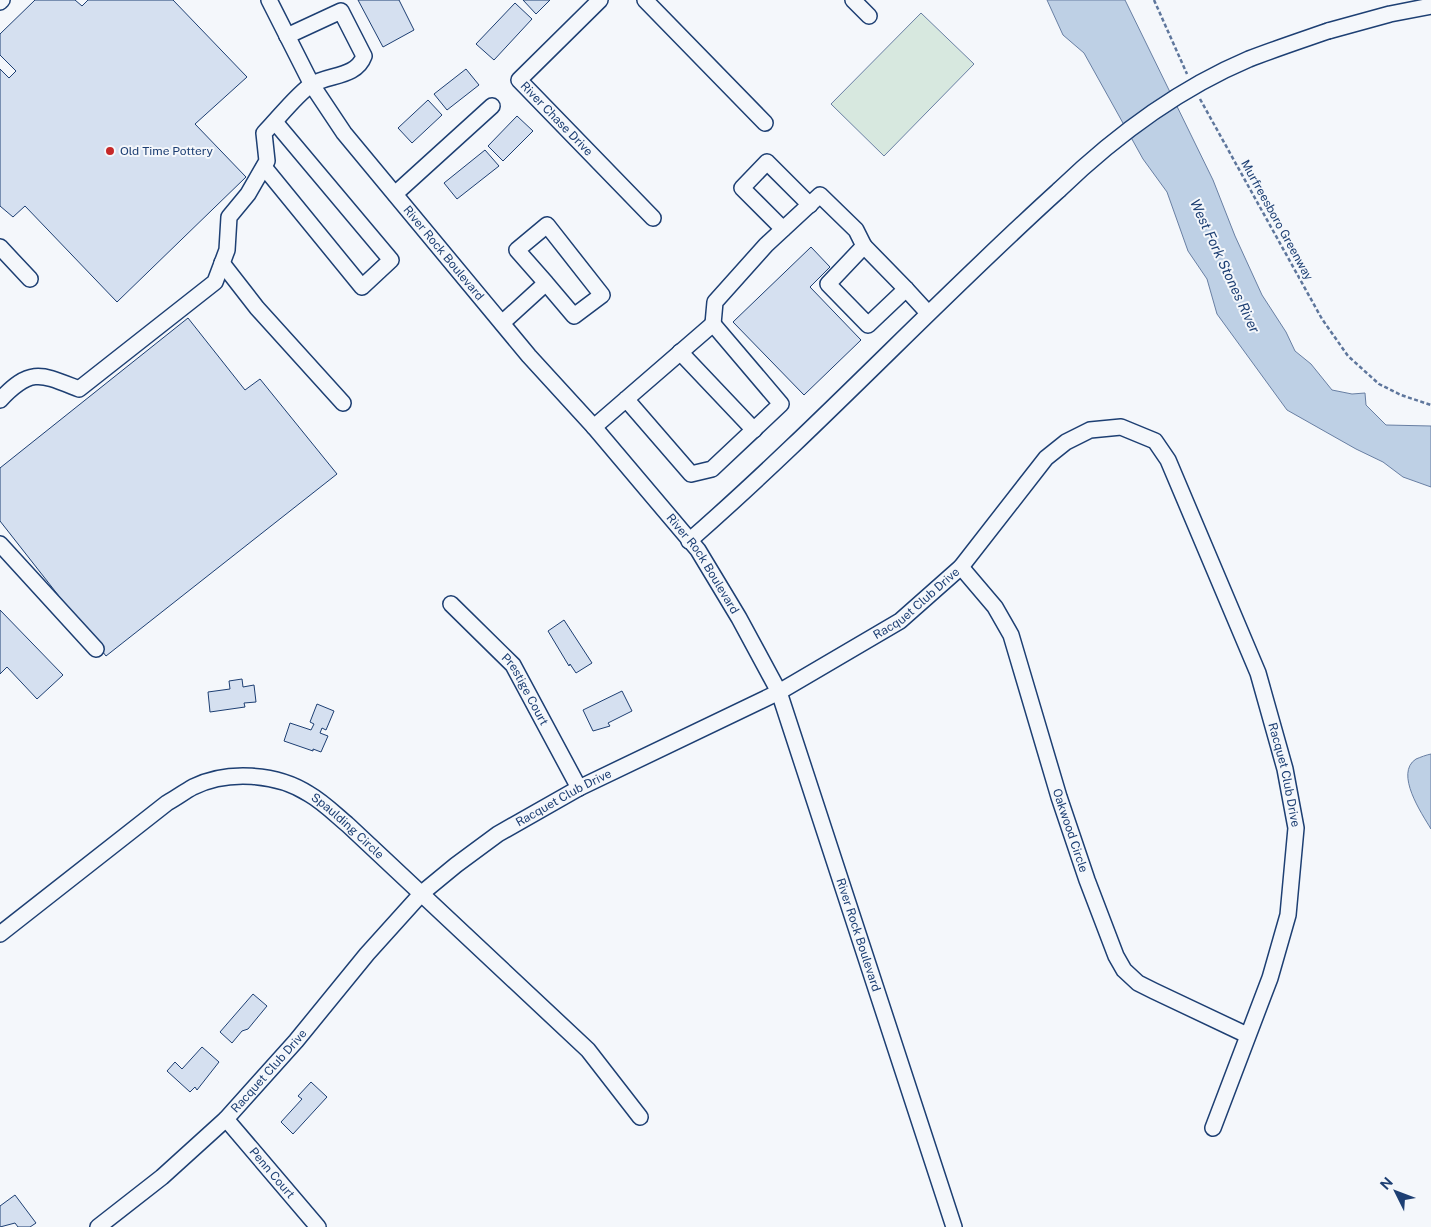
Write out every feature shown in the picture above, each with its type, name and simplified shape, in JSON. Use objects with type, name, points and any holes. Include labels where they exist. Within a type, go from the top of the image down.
[{"type":"street","name":"River Rock Boulevard","points":[[269,0],[312,85],[344,133],[502,323],[594,427],[698,550],[739,618],[780,692],[954,1227]]},
{"type":"street","name":"River Chase Drive","points":[[600,0],[518,80],[653,218]]},
{"type":"street","points":[[645,0],[765,123]]},
{"type":"street","points":[[854,0],[869,16]]},
{"type":"street","points":[[0,400],[25,378],[42,375],[79,389],[215,282],[227,250],[229,217],[248,194],[267,162],[264,133],[312,85],[361,65],[364,56],[339,5],[287,36]]},
{"type":"street","points":[[689,541],[750,487],[928,313],[1096,154],[1135,124],[1183,94],[1248,60],[1328,31],[1390,14],[1431,6]]},
{"type":"street","points":[[395,194],[492,106]]},
{"type":"street","points":[[264,167],[362,287],[391,260],[275,122]]},
{"type":"street","points":[[783,229],[742,188],[767,162],[810,205]]},
{"type":"street","points":[[594,427],[713,324],[715,302],[783,229],[820,195],[856,230],[864,246],[928,313]]},
{"type":"street","points":[[547,225],[602,295],[574,316],[546,283],[517,250],[547,225]]},
{"type":"street","points":[[864,246],[828,284],[868,325],[906,288]]},
{"type":"street","points":[[0,247],[30,279]]},
{"type":"street","points":[[222,262],[256,308],[343,403]]},
{"type":"street","points":[[502,323],[546,283]]},
{"type":"street","points":[[626,399],[691,474],[712,469],[782,404],[713,324]]},
{"type":"street","points":[[680,352],[754,430]]},
{"type":"street","name":"Racquet Club Drive","points":[[98,1227],[162,1177],[226,1119],[296,1041],[366,954],[422,893],[456,864],[498,834],[579,788],[780,692],[900,620],[961,567],[1046,458],[1066,442],[1090,430],[1121,427],[1155,441],[1168,460],[1258,673],[1285,769],[1296,828],[1288,916],[1270,978],[1213,1128]]},
{"type":"street","points":[[0,544],[96,649]]},
{"type":"street","name":"Oakwood Circle","points":[[961,567],[995,608],[1011,635],[1078,852],[1116,956],[1124,970],[1138,982],[1154,991],[1247,1035]]},
{"type":"street","name":"Prestige Court","points":[[451,604],[513,665],[579,788]]},
{"type":"street","name":"Spaulding Circle","points":[[0,934],[167,803],[195,787],[224,778],[248,776],[289,784],[308,793],[348,825],[588,1050],[640,1117]]},
{"type":"street","name":"Penn Court","points":[[226,1119],[318,1227]]},
{"type":"path","points":[[1154,0],[1191,82]]},
{"type":"path","name":"Murfreesboro Greenway","points":[[1196,90],[1322,319],[1348,356],[1379,384],[1401,395],[1431,405]]},
{"type":"shaded area","points":[[921,13],[974,64],[884,156],[831,104]]},
{"type":"water","name":"West Fork Stones River","points":[[1047,0],[1125,0],[1213,180],[1235,236],[1262,295],[1286,332],[1295,351],[1311,364],[1332,390],[1352,394],[1365,393],[1366,405],[1386,425],[1431,426],[1431,487],[1403,477],[1383,462],[1287,410],[1217,314],[1207,279],[1188,251],[1167,192],[1143,159],[1084,53],[1063,35]]},
{"type":"water","points":[[1431,754],[1431,829],[1416,804],[1408,774],[1410,765],[1416,759]]},
{"type":"building","name":"Old Time Pottery","points":[[35,0],[75,0],[82,6],[88,0],[173,0],[247,77],[195,124],[246,177],[117,302],[25,206],[13,217],[0,206],[0,69],[9,78],[16,71],[0,55],[0,34]]},
{"type":"building","points":[[358,0],[399,0],[414,30],[383,47]]},
{"type":"building","points":[[523,0],[550,0],[536,14]]},
{"type":"building","points":[[515,3],[532,19],[494,60],[476,44]]},
{"type":"building","points":[[466,69],[479,85],[447,110],[434,94]]},
{"type":"building","points":[[428,100],[442,115],[412,143],[398,128]]},
{"type":"building","points":[[517,116],[533,131],[503,161],[488,146]]},
{"type":"building","points":[[485,150],[499,166],[457,199],[444,183]]},
{"type":"building","points":[[811,247],[830,267],[810,287],[861,340],[804,395],[733,322]]},
{"type":"building","points":[[188,318],[245,390],[260,379],[337,474],[106,656],[0,521],[0,468]]},
{"type":"building","points":[[0,610],[63,675],[37,699],[7,667],[0,674]]},
{"type":"building","points":[[564,620],[592,663],[576,673],[570,664],[569,666],[548,631]]},
{"type":"building","points":[[242,679],[243,687],[254,685],[256,702],[244,703],[245,707],[210,712],[208,692],[230,689],[229,681]]},
{"type":"building","points":[[622,691],[632,711],[608,723],[610,726],[593,731],[583,710]]},
{"type":"building","points":[[317,704],[334,711],[326,730],[322,728],[320,733],[328,736],[321,752],[284,741],[290,723],[311,730],[314,724],[310,722]]},
{"type":"building","points":[[253,994],[267,1006],[248,1029],[242,1031],[232,1043],[220,1032]]},
{"type":"building","points":[[202,1047],[219,1062],[197,1090],[195,1087],[190,1092],[167,1071],[175,1062],[182,1069]]},
{"type":"building","points":[[311,1082],[327,1097],[293,1134],[281,1122],[302,1099],[298,1096]]},
{"type":"building","points":[[15,1195],[36,1223],[30,1227],[18,1227],[15,1223],[0,1227],[0,1206]]},
{"type":"place","name":"Old Time Pottery","points":[[110,151]]}]
